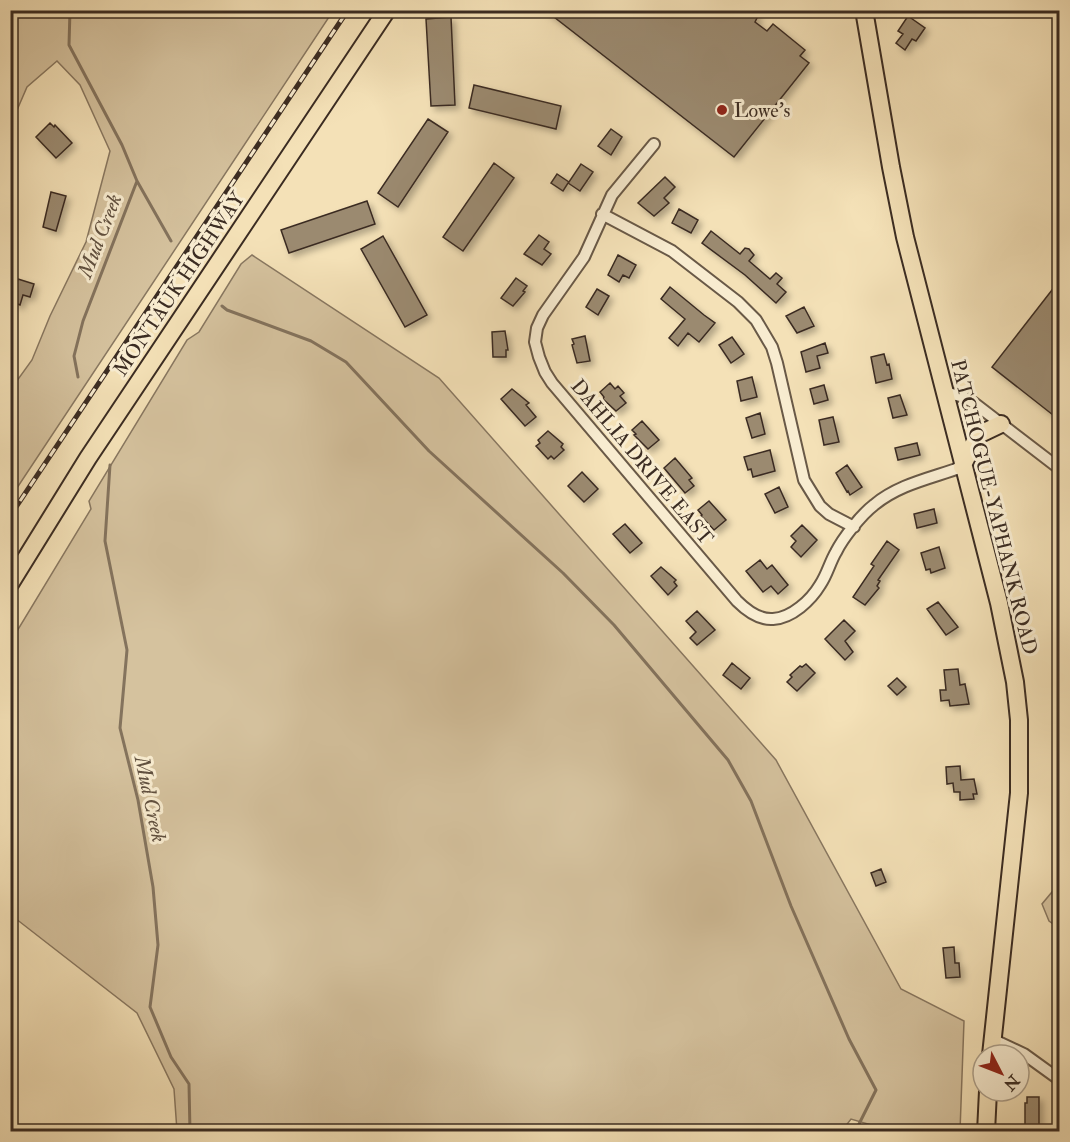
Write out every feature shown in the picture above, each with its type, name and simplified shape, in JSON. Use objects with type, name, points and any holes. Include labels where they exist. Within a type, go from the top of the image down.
[{"type":"main road","name":"MONTAUK HIGHWAY","points":[[10,584],[88,458],[387,10]]},
{"type":"main road","name":"PATCHOGUE-YAPHANK ROAD","points":[[864,10],[901,216],[1008,643],[1019,720],[1019,793],[991,1043]]},
{"type":"main road","points":[[963,467],[978,435],[1001,424]]},
{"type":"main road","points":[[986,1131],[987,1103]]},
{"type":"street","points":[[654,144],[612,195],[603,214],[672,251],[738,302],[756,320],[772,347],[777,363],[804,480],[820,506],[829,514],[854,527]]},
{"type":"street","name":"DAHLIA DRIVE EAST","points":[[603,214],[584,257],[540,321],[535,342],[539,357],[552,383],[747,611],[773,620],[789,614],[808,601],[821,584],[837,549],[873,505],[894,491],[963,467]]},
{"type":"street","points":[[944,392],[964,397],[974,403],[1059,469]]},
{"type":"street","points":[[1031,1059],[1059,1080]]},
{"type":"shaded area","points":[[11,10],[333,11],[11,497],[11,441],[15,427],[11,413],[11,389],[32,360],[50,316],[86,242],[110,151],[80,85],[57,61],[27,87],[11,124]]},
{"type":"shaded area","points":[[252,255],[439,378],[776,760],[901,989],[964,1021],[960,1131],[883,1131],[882,1128],[851,1119],[841,1132],[177,1131],[174,1089],[137,1013],[11,915],[11,641],[91,509],[89,501],[187,340],[199,332],[241,264]]},
{"type":"shaded area","points":[[1052,892],[1059,900],[1059,928],[1049,921],[1042,904]]},
{"type":"building","name":"Lowe's","points":[[545,10],[750,10],[758,16],[755,22],[767,31],[773,24],[805,50],[800,56],[809,63],[734,157]]},
{"type":"building","points":[[908,16],[925,28],[916,41],[912,39],[905,50],[896,43],[903,34],[898,31]]},
{"type":"building","points":[[451,17],[455,105],[431,106],[426,19]]},
{"type":"building","points":[[474,85],[561,106],[556,129],[469,108]]},
{"type":"building","points":[[428,119],[448,132],[398,207],[378,193]]},
{"type":"building","points":[[50,123],[54,127],[55,125],[72,143],[56,158],[36,137]]},
{"type":"building","points":[[611,129],[622,137],[611,155],[598,146]]},
{"type":"building","points":[[494,163],[514,178],[463,251],[443,237]]},
{"type":"building","points":[[581,164],[593,172],[580,191],[568,183],[563,191],[551,183],[557,174],[569,182]]},
{"type":"building","points":[[665,177],[675,187],[664,198],[669,203],[654,216],[638,203]]},
{"type":"building","points":[[51,192],[66,196],[56,231],[43,227]]},
{"type":"building","points":[[367,201],[375,224],[289,253],[281,230]]},
{"type":"building","points":[[679,209],[698,220],[691,233],[672,223]]},
{"type":"building","points":[[711,231],[740,254],[745,248],[749,249],[754,255],[749,261],[770,279],[776,273],[782,278],[777,284],[786,292],[776,303],[745,275],[702,243]]},
{"type":"building","points":[[539,235],[549,242],[544,249],[551,254],[542,265],[524,254]]},
{"type":"building","points":[[383,236],[427,315],[405,327],[361,249]]},
{"type":"building","points":[[618,255],[636,265],[629,278],[623,275],[619,282],[608,275]]},
{"type":"building","points":[[516,278],[527,286],[523,291],[525,292],[513,306],[501,298]]},
{"type":"building","points":[[18,279],[34,284],[30,297],[23,295],[20,305],[10,301],[10,280],[17,282]]},
{"type":"building","points":[[1059,281],[1059,406],[1053,415],[992,367]]},
{"type":"building","points":[[670,287],[715,323],[699,342],[688,333],[678,346],[669,338],[685,319],[661,299]]},
{"type":"building","points":[[597,289],[609,296],[598,315],[586,307]]},
{"type":"building","points":[[804,307],[814,326],[797,333],[786,316]]},
{"type":"building","points":[[505,331],[508,350],[506,350],[506,357],[493,357],[492,332]]},
{"type":"building","points":[[585,336],[590,361],[577,363],[572,339]]},
{"type":"building","points":[[732,337],[744,354],[731,363],[719,345]]},
{"type":"building","points":[[825,343],[828,353],[817,356],[820,368],[806,372],[801,352]]},
{"type":"building","points":[[884,354],[892,379],[876,383],[871,357]]},
{"type":"building","points":[[752,377],[757,397],[741,401],[737,381]]},
{"type":"building","points":[[610,383],[615,389],[618,386],[624,393],[620,396],[626,403],[616,411],[603,399],[600,392]]},
{"type":"building","points":[[824,385],[828,400],[814,404],[810,389]]},
{"type":"building","points":[[512,389],[529,403],[526,405],[536,417],[525,426],[501,399]]},
{"type":"building","points":[[900,395],[907,415],[893,418],[888,398]]},
{"type":"building","points":[[760,413],[765,434],[752,438],[746,418]]},
{"type":"building","points":[[833,417],[839,442],[824,445],[819,420]]},
{"type":"building","points":[[642,421],[659,440],[648,449],[632,430]]},
{"type":"building","points":[[548,431],[563,444],[561,447],[564,450],[554,459],[551,456],[548,459],[536,446],[540,443],[538,440]]},
{"type":"building","points":[[917,443],[920,455],[898,460],[895,448]]},
{"type":"building","points":[[770,450],[775,471],[753,477],[744,457]]},
{"type":"building","points":[[675,458],[692,478],[689,480],[694,486],[685,493],[664,468]]},
{"type":"building","points":[[847,465],[862,487],[850,495],[836,473]]},
{"type":"building","points":[[582,472],[598,489],[584,502],[568,486]]},
{"type":"building","points":[[779,487],[788,507],[775,513],[765,494]]},
{"type":"building","points":[[709,501],[726,520],[714,530],[698,510]]},
{"type":"building","points":[[934,509],[937,523],[917,528],[914,514]]},
{"type":"building","points":[[625,524],[642,543],[630,553],[613,534]]},
{"type":"building","points":[[802,525],[817,540],[801,557],[791,547],[796,541],[791,536]]},
{"type":"building","points":[[887,541],[899,550],[878,580],[880,581],[877,586],[879,588],[865,605],[853,597],[874,566],[871,564]]},
{"type":"building","points":[[939,547],[945,568],[931,573],[930,569],[926,570],[921,553]]},
{"type":"building","points":[[760,560],[767,569],[772,565],[788,585],[778,594],[771,586],[763,592],[746,571]]},
{"type":"building","points":[[661,567],[676,580],[674,582],[677,586],[668,595],[651,576]]},
{"type":"building","points":[[938,602],[958,627],[946,635],[927,609]]},
{"type":"building","points":[[697,611],[715,630],[697,645],[690,638],[696,632],[686,621]]},
{"type":"building","points":[[844,620],[855,631],[845,641],[853,652],[845,660],[825,639]]},
{"type":"building","points":[[732,663],[750,678],[741,689],[723,675]]},
{"type":"building","points":[[806,664],[815,673],[797,691],[787,682],[792,677],[790,675]]},
{"type":"building","points":[[958,669],[960,685],[965,684],[969,704],[950,706],[949,700],[941,701],[940,690],[946,690],[944,670]]},
{"type":"building","points":[[897,678],[906,687],[897,695],[888,686]]},
{"type":"building","points":[[960,766],[961,780],[974,779],[977,794],[973,794],[974,799],[960,800],[960,792],[954,792],[953,783],[947,784],[946,767]]},
{"type":"building","points":[[881,869],[886,882],[876,886],[871,873]]},
{"type":"building","points":[[954,947],[955,963],[959,963],[960,977],[946,978],[943,948]]},
{"type":"building","points":[[1031,1097],[1039,1097],[1039,1127],[1025,1127],[1025,1103],[1031,1103]]},
{"type":"waterway","name":"Mud Creek","points":[[70,10],[69,45],[122,145],[137,181],[83,321],[74,356],[78,377]]},
{"type":"waterway","points":[[137,181],[171,241]]},
{"type":"waterway","points":[[222,306],[227,310],[311,341],[346,362],[429,451],[563,573],[614,625],[728,760],[751,801],[791,906],[849,1039],[876,1090],[855,1132]]},
{"type":"waterway","name":"Mud Creek","points":[[110,465],[105,541],[127,650],[120,728],[138,800],[153,887],[158,945],[150,1007],[171,1057],[189,1084],[190,1132]]},
{"type":"railway","points":[[10,516],[348,10]]},
{"type":"place","name":"Lowe's","points":[[722,110]]}]
